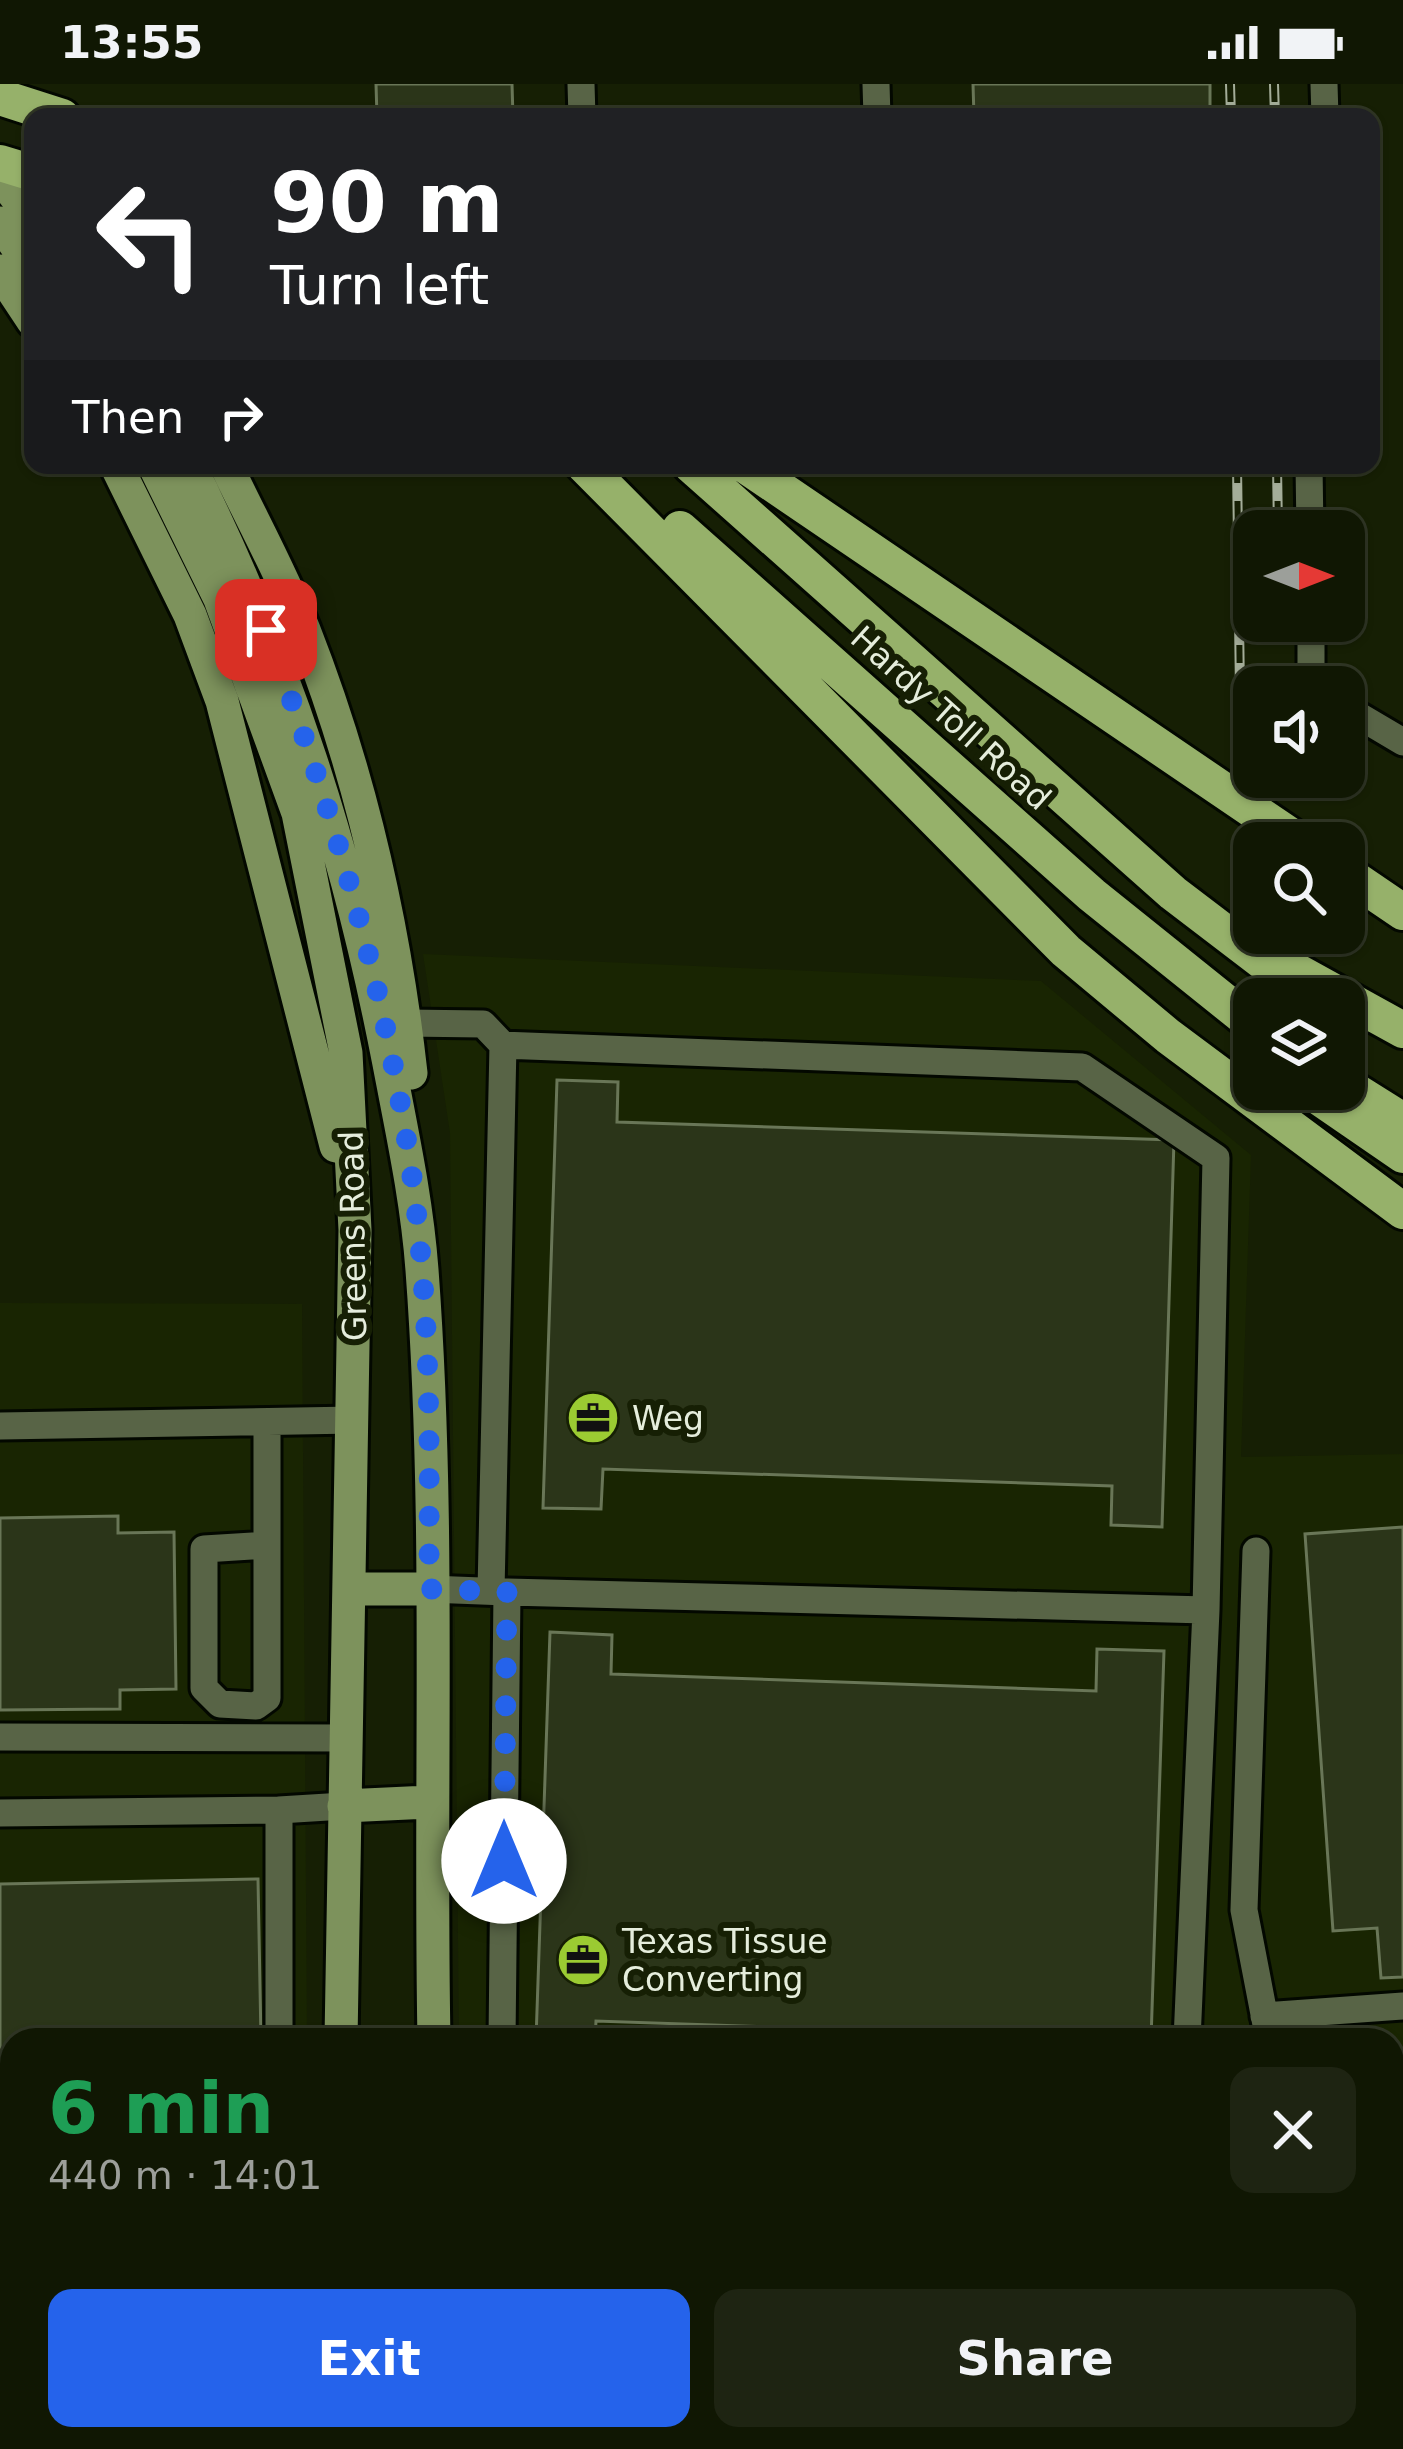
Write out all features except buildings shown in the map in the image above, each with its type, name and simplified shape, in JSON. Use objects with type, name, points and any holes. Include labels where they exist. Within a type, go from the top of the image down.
[{"type":"highway","points":[[0,97],[34,108]]},
{"type":"highway","points":[[593,474],[1052,938],[1287,1127],[1403,1211]]},
{"type":"highway","name":"Hardy Toll Road","points":[[611,474],[1151,946],[1233,1009]]},
{"type":"highway","name":"Hardy Toll Road","points":[[701,474],[1219,929],[1284,978]]},
{"type":"highway","points":[[758,474],[1270,822]]},
{"type":"highway","points":[[1365,886],[1403,912]]},
{"type":"highway","points":[[1219,929],[1403,1030]]},
{"type":"highway","points":[[1151,946],[1233,1027]]},
{"type":"highway","points":[[1365,1034],[1403,1058]]},
{"type":"highway","points":[[1365,1097],[1403,1121]]},
{"type":"highway","points":[[1338,1110],[1403,1155]]},
{"type":"highway","points":[[1287,1127],[1403,1232]]},
{"type":"main road","points":[[0,176],[24,207]]},
{"type":"main road","points":[[0,223],[24,256]]},
{"type":"main road","points":[[0,271],[24,307]]},
{"type":"main road","points":[[120,474],[190,615],[222,701],[306,1012],[355,1230]]},
{"type":"main road","name":"Greens Road","points":[[158,474],[220,599],[298,813],[346,1053],[355,1230],[354,1420],[340,2028]]},
{"type":"main road","name":"Greens Road","points":[[194,474],[250,586],[332,824],[370,965],[422,1267],[434,2028]]},
{"type":"main road","points":[[230,474],[304,628],[362,802],[398,957],[418,1137],[422,1267]]},
{"type":"main road","points":[[350,1588],[429,1589]]},
{"type":"main road","points":[[344,1806],[429,1802]]},
{"type":"street","points":[[1309,474],[1310,510]]},
{"type":"street","points":[[1365,719],[1403,742]]},
{"type":"street","points":[[406,1023],[483,1024],[503,1045],[502,2028]]},
{"type":"street","points":[[503,1045],[1082,1066],[1216,1157],[1206,1610],[1188,2028]]},
{"type":"street","points":[[0,1426],[354,1420]]},
{"type":"street","points":[[266,1425],[266,1545],[266,1698],[256,1706],[220,1704],[204,1688],[204,1550],[266,1545]]},
{"type":"street","points":[[1256,1551],[1244,1910],[1267,2028],[1403,2006]]},
{"type":"street","points":[[429,1589],[1206,1610]]},
{"type":"street","points":[[0,1737],[344,1738]]},
{"type":"street","points":[[0,1813],[344,1806]]},
{"type":"street","points":[[279,1810],[280,2028]]},
{"type":"shaded area","points":[[423,954],[1041,981],[1251,1155],[1241,1457],[1403,1454],[1403,2028],[459,2028],[450,1133]]},
{"type":"shaded area","points":[[0,1303],[302,1304],[307,2028],[0,2028]]},
{"type":"railway","points":[[1230,84],[1231,108]]},
{"type":"railway","points":[[1274,84],[1275,108]]},
{"type":"railway","points":[[1237,474],[1240,666]]},
{"type":"railway","points":[[1277,474],[1278,510]]},
{"type":"place","name":"Weg","points":[[593,1418]]},
{"type":"place","name":"Texas Tissue Converting","points":[[583,1960]]},
{"type":"route","points":[[266,630],[342,860],[370,965],[405,1144],[422,1267],[429,1589],[507,1592],[504,1861]]}]
